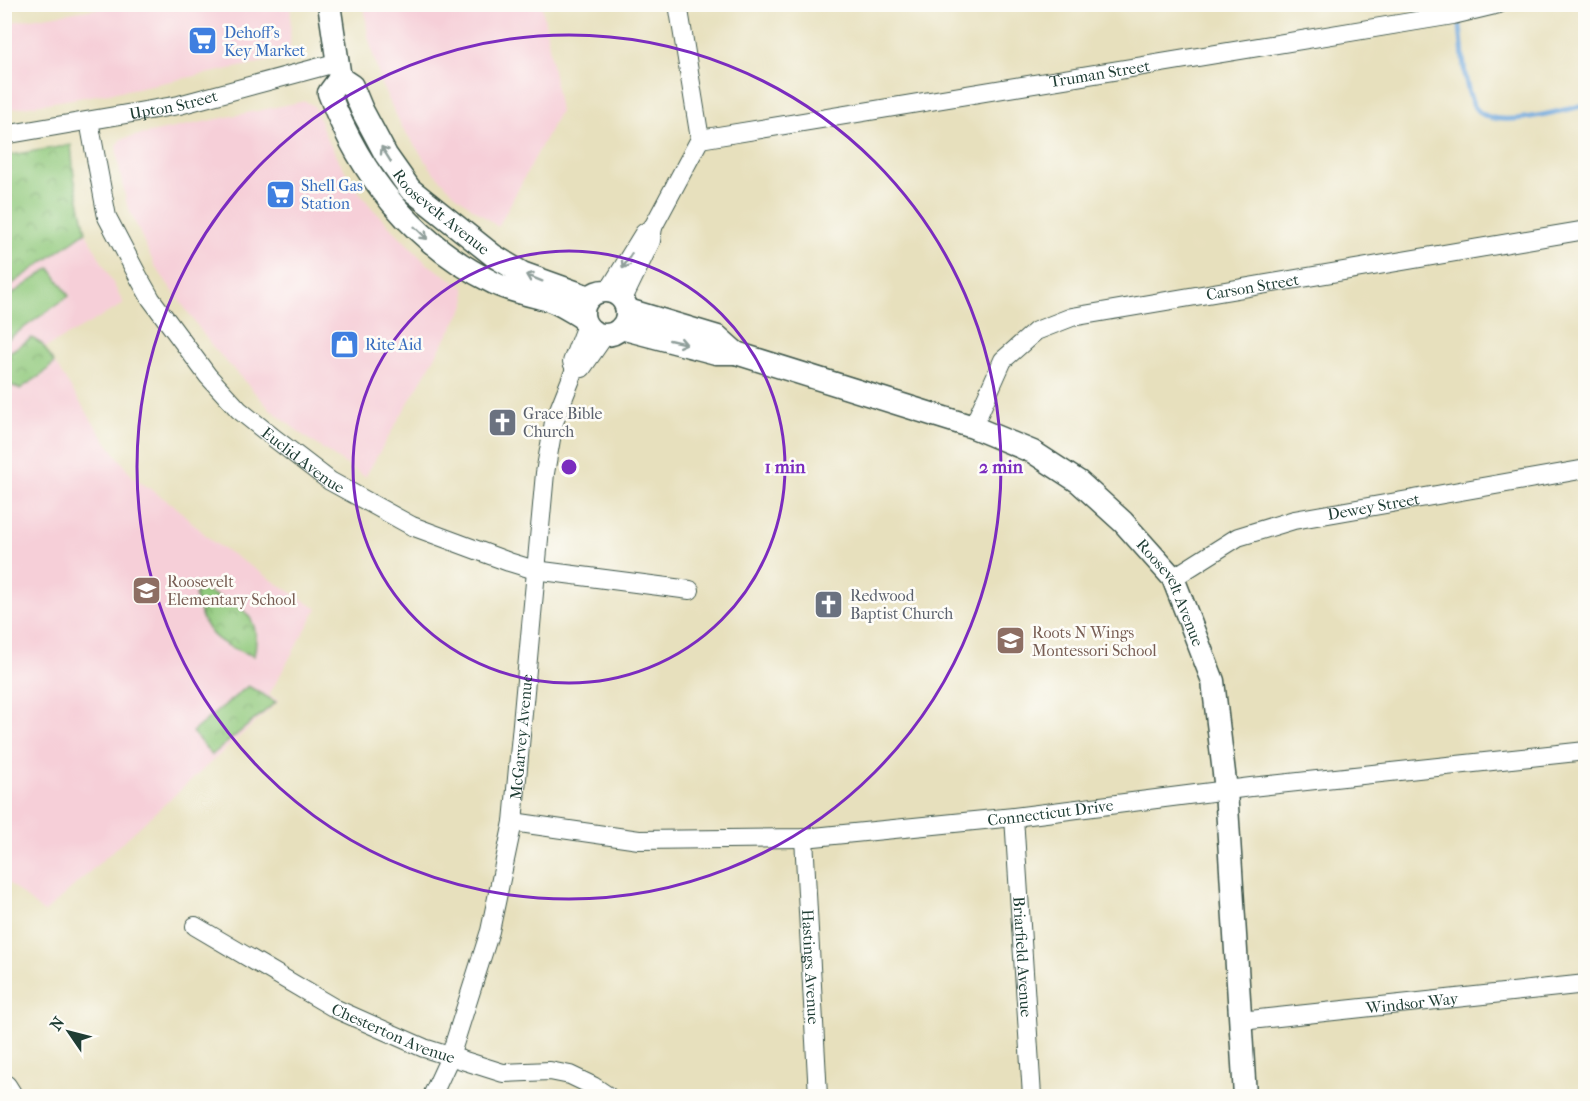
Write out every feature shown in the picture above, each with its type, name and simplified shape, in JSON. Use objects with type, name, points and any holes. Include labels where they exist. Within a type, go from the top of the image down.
[{"type":"main road","points":[[4,1088],[9,1096]]},
{"type":"street","name":"Roosevelt Avenue","points":[[329,4],[340,70],[352,86],[386,155],[410,189],[494,256],[522,273],[606,313],[716,353],[736,353],[973,427],[1033,452],[1079,482],[1123,522],[1173,578],[1213,681],[1226,790],[1245,1096]]},
{"type":"street","points":[[678,4],[700,138]]},
{"type":"street","name":"Truman Street","points":[[700,138],[1453,15],[1499,4]]},
{"type":"street","name":"Upton Street","points":[[4,135],[179,105],[340,70]]},
{"type":"street","name":"Euclid Avenue","points":[[89,121],[107,217],[151,298],[208,376],[239,410],[330,481],[412,526],[535,570],[690,590]]},
{"type":"street","name":"McGarvey Avenue","points":[[432,1096],[450,1057],[490,931],[513,822],[535,570],[545,473],[554,422],[575,369],[572,362],[606,313],[644,233],[653,227],[700,138]]},
{"type":"street","name":"Carson Street","points":[[973,427],[1003,360],[1036,331],[1072,317],[1586,230]]},
{"type":"street","name":"Dewey Street","points":[[1173,578],[1238,537],[1294,520],[1586,469]]},
{"type":"street","name":"Connecticut Drive","points":[[513,822],[639,840],[804,838],[1014,817],[1226,790],[1586,751]]},
{"type":"street","name":"Briarfield Avenue","points":[[1014,817],[1032,1096]]},
{"type":"street","name":"Hastings Avenue","points":[[804,838],[818,1096]]},
{"type":"street","name":"Chesterton Avenue","points":[[195,926],[336,1009],[450,1057],[503,1073],[550,1071],[570,1076],[593,1086],[608,1096]]},
{"type":"street","name":"Windsor Way","points":[[1241,1020],[1586,984]]},
{"type":"shaded area","points":[[291,4],[290,49],[285,56],[127,90],[5,110],[5,23],[120,5]]},
{"type":"shaded area","points":[[364,5],[542,5],[560,111],[498,227],[458,197],[434,173],[402,127],[381,84],[368,36]]},
{"type":"shaded area","points":[[305,101],[314,106],[327,139],[352,183],[372,208],[426,263],[465,288],[466,304],[365,477],[305,437],[269,408],[211,345],[155,266],[127,205],[120,173],[116,146],[121,139]]},
{"type":"shaded area","name":"Roosevelt Elementary School","points":[[86,232],[124,304],[45,348],[100,433],[133,477],[175,506],[213,542],[317,609],[269,695],[279,701],[44,913],[5,880],[4,289]]},
{"type":"green space","points":[[71,145],[74,177],[86,232],[5,289],[5,156]]},
{"type":"green space","points":[[50,268],[69,296],[5,341],[5,299]]},
{"type":"green space","points":[[32,338],[42,344],[54,363],[43,374],[20,389],[5,383],[5,355]]},
{"type":"green space","points":[[200,589],[236,605],[251,619],[256,641],[254,656],[230,647],[214,636],[203,620],[199,609],[195,595]]},
{"type":"green space","points":[[248,686],[276,702],[212,755],[192,732]]},
{"type":"waterway","points":[[1460,26],[1467,86],[1473,104],[1481,113],[1493,118],[1525,118],[1586,105]]},
{"type":"place","name":"Dehoff's Key Market","points":[[203,41]]},
{"type":"place","name":"Shell Gas Station","points":[[280,194]]},
{"type":"place","name":"Rite Aid","points":[[344,344]]},
{"type":"place","name":"Grace Bible Church","points":[[502,422]]},
{"type":"place","name":"Roosevelt Elementary School","points":[[146,590]]},
{"type":"place","name":"Redwood Baptist Church","points":[[829,604]]},
{"type":"place","name":"Roots N Wings Montessori School","points":[[1011,641]]}]
